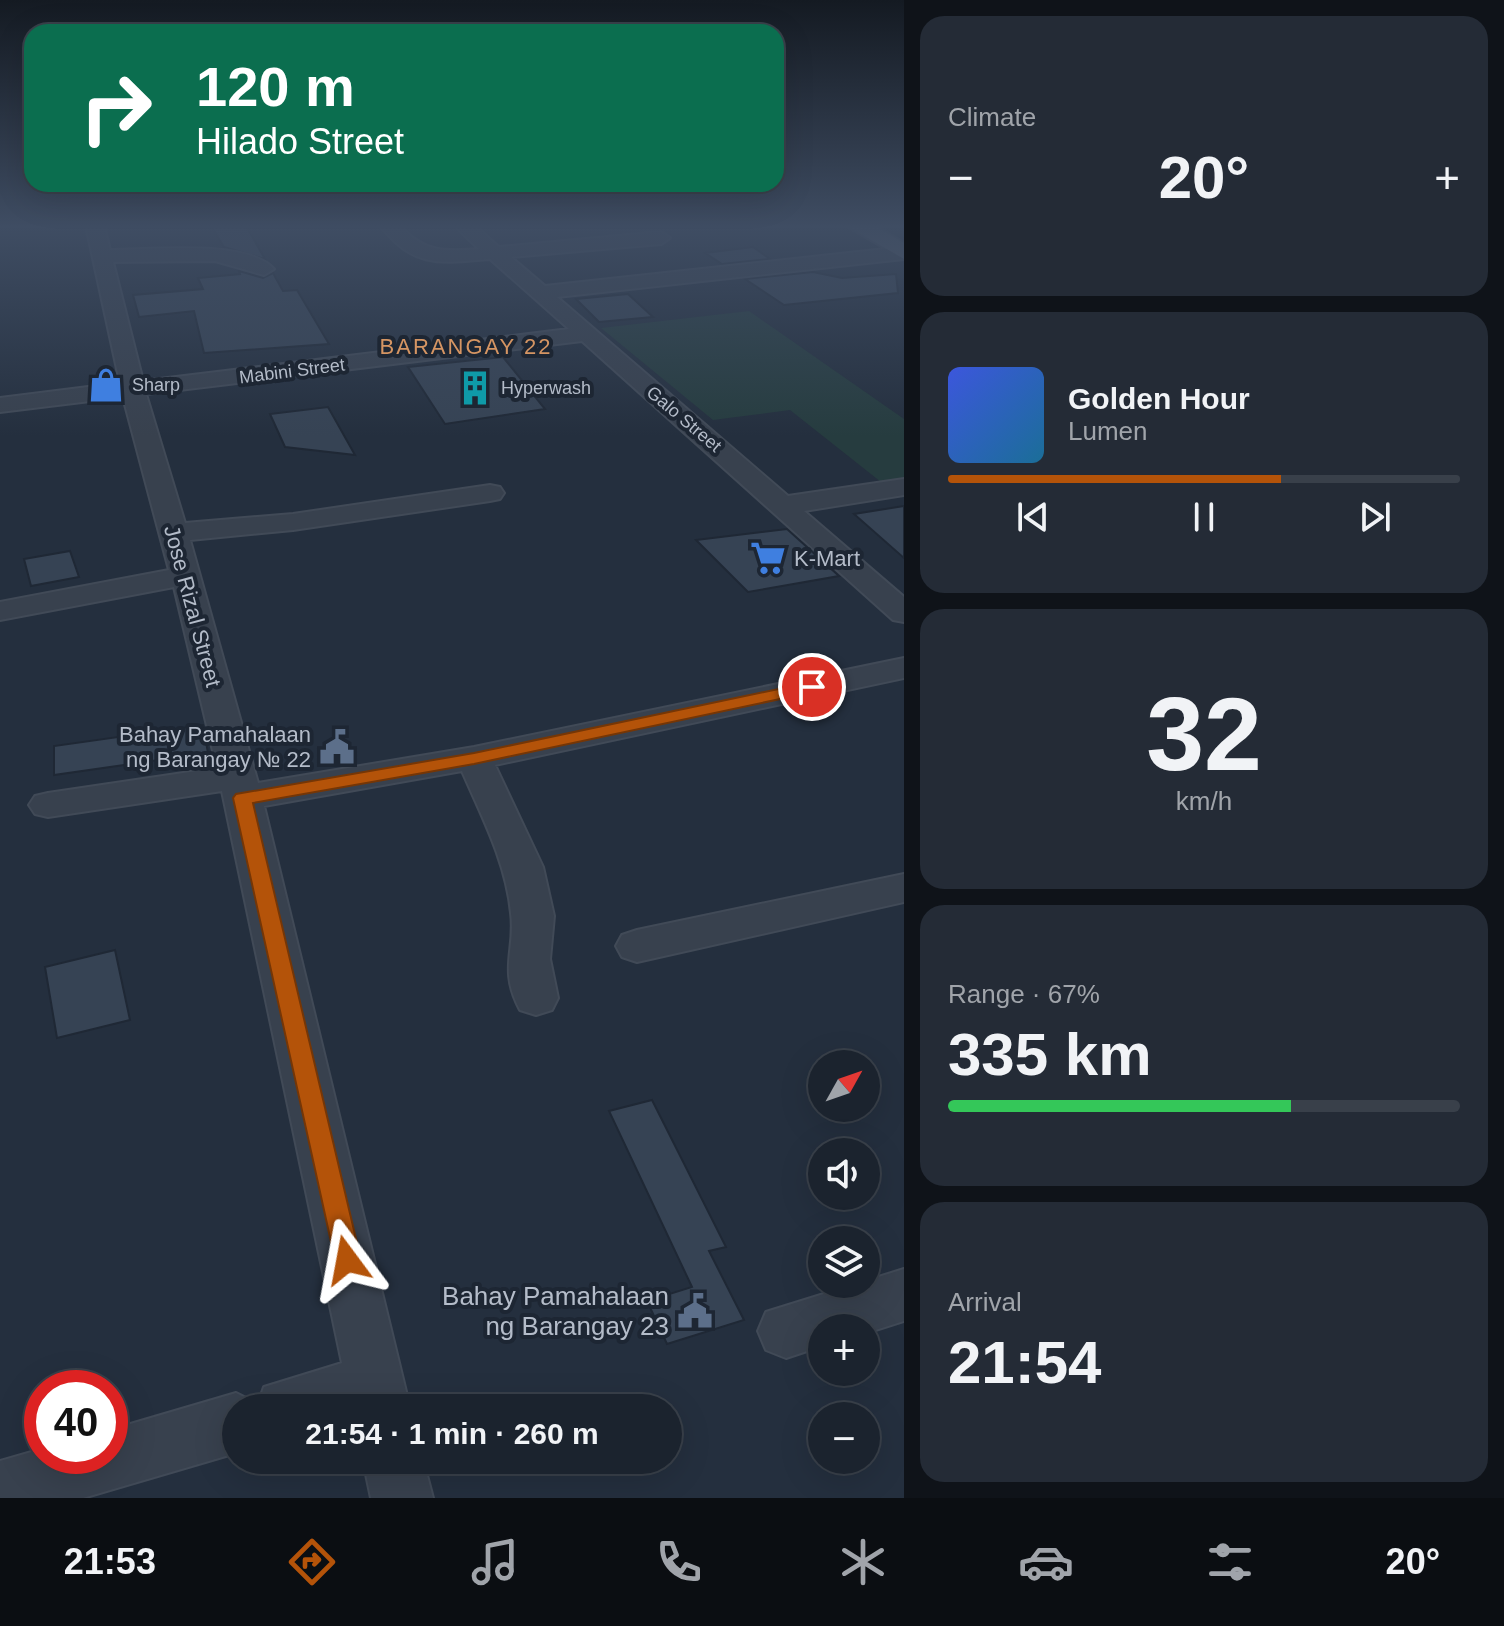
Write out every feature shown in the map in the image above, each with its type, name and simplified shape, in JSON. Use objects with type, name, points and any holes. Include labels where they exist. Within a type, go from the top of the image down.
[{"type":"street","name":"Jose Rizal Street","points":[[112,296],[133,390],[186,576],[240,788],[378,1394]]},
{"type":"street","name":"Galo Street","points":[[543,296],[786,505],[904,613]]},
{"type":"street","name":"Mabini Street","points":[[0,405],[584,334]]},
{"type":"street","points":[[786,505],[904,487]]},
{"type":"street","points":[[174,533],[293,522],[490,493]]},
{"type":"street","points":[[0,611],[186,576]]},
{"type":"street","points":[[48,805],[240,788],[474,758],[904,668]]},
{"type":"street","points":[[474,758],[523,867],[533,916],[528,959],[536,998]]},
{"type":"street","points":[[637,946],[904,888]]},
{"type":"street","points":[[786,1331],[904,1295]]},
{"type":"street","points":[[0,1492],[222,1427]]},
{"type":"street","points":[[396,1474],[402,1498]]},
{"type":"green space","points":[[749,311],[904,419],[904,478],[881,482],[790,410],[713,420],[601,328]]},
{"type":"building","points":[[133,296],[301,296],[329,344],[204,353],[194,311],[139,317]]},
{"type":"building","points":[[630,296],[653,317],[599,322],[576,299]]},
{"type":"building","points":[[770,296],[870,296],[784,305]]},
{"type":"building","name":"Hyperwash","points":[[503,357],[545,409],[445,424],[408,367]]},
{"type":"building","points":[[328,407],[355,455],[285,447],[270,414]]},
{"type":"building","points":[[904,506],[904,558],[854,514]]},
{"type":"building","name":"K-Mart","points":[[787,529],[839,576],[748,592],[696,540]]},
{"type":"building","points":[[70,551],[79,577],[31,586],[24,559]]},
{"type":"building","points":[[203,725],[208,753],[54,775],[54,746]]},
{"type":"building","points":[[115,950],[130,1020],[57,1038],[45,967]]},
{"type":"building","points":[[652,1100],[726,1247],[709,1251],[744,1320],[667,1344],[647,1301],[692,1287],[609,1111]]},
{"type":"place","name":"Sharp","points":[[106,385]]},
{"type":"place","name":"Hyperwash","points":[[475,388]]},
{"type":"place","name":"K-Mart","points":[[768,558]]},
{"type":"place","name":"Bahay Pamahalaan ng Barangay № 22","points":[[337,747]]},
{"type":"place","name":"Bahay Pamahalaan ng Barangay 23","points":[[695,1311]]},
{"type":"district","name":"BARANGAY 22","points":[[466,346]]},
{"type":"route","points":[[347,1260],[243,798],[474,758],[812,687]]}]
